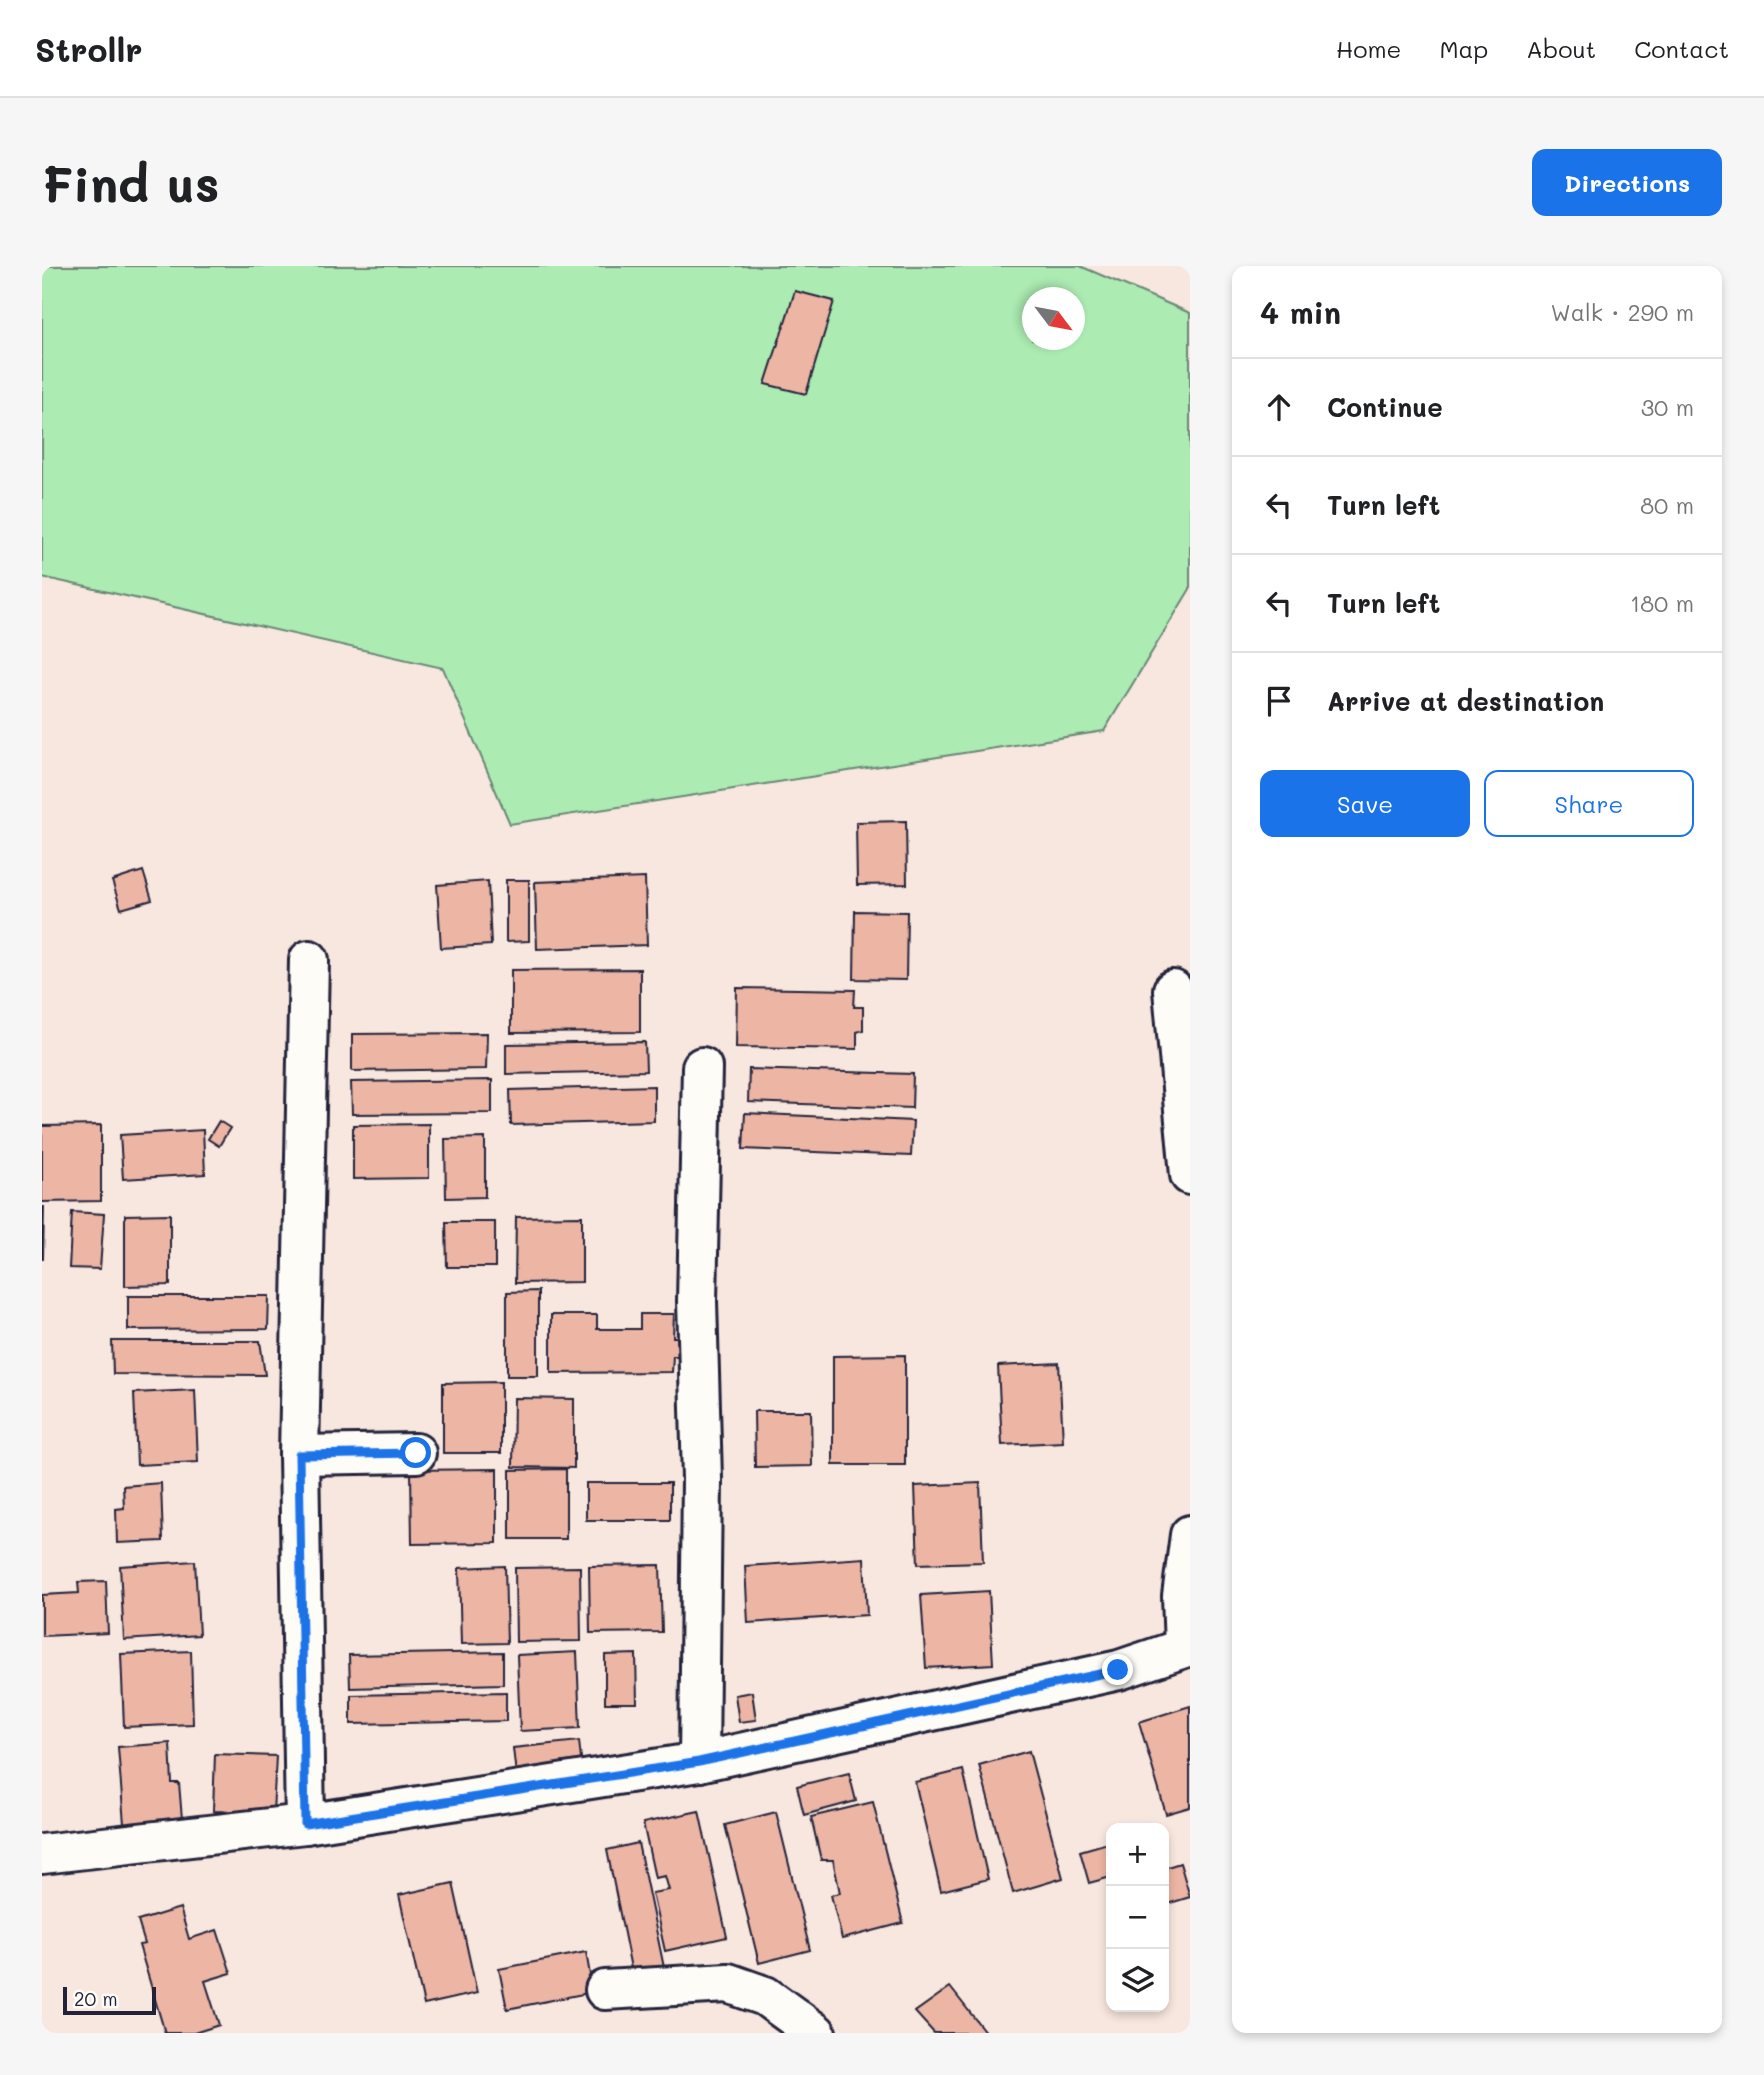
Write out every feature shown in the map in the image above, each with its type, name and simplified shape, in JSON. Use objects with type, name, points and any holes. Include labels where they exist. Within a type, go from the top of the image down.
[{"type":"street","points":[[305,1824],[299,1455],[309,960]]},
{"type":"street","points":[[1174,990],[1190,1175]]},
{"type":"street","points":[[699,1762],[702,1479],[697,1301],[702,1067]]},
{"type":"street","points":[[299,1455],[416,1453]]},
{"type":"street","points":[[42,1854],[305,1824],[699,1762],[1118,1670],[1187,1646],[1182,1596],[1190,1535]]},
{"type":"street","points":[[605,1990],[728,1983],[765,1996],[816,2033]]},
{"type":"green space","points":[[42,266],[1080,266],[1190,313],[1190,589],[1104,731],[510,824],[443,668],[42,577]]},
{"type":"building","points":[[795,291],[834,301],[806,394],[765,384]]},
{"type":"building","points":[[906,821],[907,884],[857,885],[856,822]]},
{"type":"building","points":[[143,871],[152,900],[121,909],[112,881]]},
{"type":"building","points":[[645,878],[647,945],[537,949],[535,882]]},
{"type":"building","points":[[506,880],[529,880],[529,941],[506,942]]},
{"type":"building","points":[[488,881],[491,945],[441,948],[437,885]]},
{"type":"building","points":[[855,911],[907,912],[906,980],[854,979]]},
{"type":"building","points":[[640,969],[640,1032],[511,1033],[511,970]]},
{"type":"building","points":[[737,988],[855,990],[854,1007],[863,1007],[863,1030],[857,1032],[857,1049],[736,1047]]},
{"type":"building","points":[[487,1033],[486,1069],[352,1071],[352,1034]]},
{"type":"building","points":[[645,1042],[646,1071],[506,1074],[506,1044]]},
{"type":"building","points":[[749,1069],[913,1074],[912,1108],[748,1102]]},
{"type":"building","points":[[492,1080],[492,1113],[352,1114],[351,1082]]},
{"type":"building","points":[[654,1086],[654,1121],[511,1125],[510,1090]]},
{"type":"building","points":[[745,1113],[913,1121],[911,1156],[743,1149]]},
{"type":"building","points":[[219,1121],[230,1128],[219,1146],[208,1139]]},
{"type":"building","points":[[429,1124],[429,1178],[353,1179],[353,1125]]},
{"type":"building","points":[[101,1125],[101,1201],[42,1202],[42,1126]]},
{"type":"building","points":[[203,1130],[205,1174],[123,1179],[120,1135]]},
{"type":"building","points":[[485,1138],[485,1197],[446,1198],[445,1139]]},
{"type":"building","points":[[44,1207],[43,1259],[42,1259]]},
{"type":"building","points":[[72,1212],[104,1214],[100,1269],[69,1268]]},
{"type":"building","points":[[170,1214],[170,1285],[125,1286],[125,1215]]},
{"type":"building","points":[[582,1216],[582,1282],[515,1283],[516,1217]]},
{"type":"building","points":[[446,1222],[495,1222],[495,1267],[447,1267]]},
{"type":"building","points":[[538,1291],[538,1376],[507,1376],[507,1292]]},
{"type":"building","points":[[128,1296],[269,1296],[268,1329],[128,1330]]},
{"type":"building","points":[[640,1314],[674,1314],[673,1337],[684,1337],[684,1356],[673,1356],[672,1372],[551,1373],[551,1315],[597,1315],[597,1329],[640,1329]]},
{"type":"building","points":[[112,1341],[260,1341],[265,1375],[113,1374]]},
{"type":"building","points":[[905,1355],[905,1465],[833,1465],[833,1356]]},
{"type":"building","points":[[1059,1363],[1063,1442],[1002,1445],[998,1366]]},
{"type":"building","points":[[501,1382],[501,1453],[443,1453],[443,1383]]},
{"type":"building","points":[[195,1390],[198,1462],[137,1465],[134,1393]]},
{"type":"building","points":[[514,1398],[574,1399],[574,1468],[513,1467]]},
{"type":"building","points":[[754,1411],[811,1411],[812,1466],[755,1467]]},
{"type":"building","points":[[497,1469],[497,1543],[412,1544],[411,1470]]},
{"type":"building","points":[[566,1469],[566,1539],[510,1539],[510,1470]]},
{"type":"building","points":[[161,1483],[163,1541],[117,1543],[116,1509],[124,1508],[123,1486]]},
{"type":"building","points":[[586,1483],[670,1483],[670,1520],[586,1520]]},
{"type":"building","points":[[980,1483],[983,1562],[918,1564],[915,1486]]},
{"type":"building","points":[[864,1558],[867,1615],[748,1623],[745,1566]]},
{"type":"building","points":[[195,1561],[199,1635],[124,1640],[120,1566]]},
{"type":"building","points":[[660,1565],[662,1632],[590,1633],[589,1566]]},
{"type":"building","points":[[505,1566],[507,1643],[461,1644],[459,1568]]},
{"type":"building","points":[[580,1567],[581,1641],[516,1642],[515,1568]]},
{"type":"building","points":[[106,1581],[108,1633],[42,1636],[42,1595],[79,1593],[78,1582]]},
{"type":"building","points":[[989,1591],[993,1664],[926,1668],[921,1595]]},
{"type":"building","points":[[191,1651],[193,1724],[124,1727],[121,1654]]},
{"type":"building","points":[[503,1652],[503,1684],[350,1688],[349,1655]]},
{"type":"building","points":[[577,1652],[580,1728],[520,1731],[517,1655]]},
{"type":"building","points":[[636,1654],[637,1703],[605,1703],[605,1655]]},
{"type":"building","points":[[506,1692],[506,1721],[351,1724],[351,1695]]},
{"type":"building","points":[[752,1692],[756,1720],[739,1722],[735,1695]]},
{"type":"building","points":[[1190,1706],[1190,1807],[1166,1814],[1139,1722]]},
{"type":"building","points":[[579,1741],[582,1768],[516,1775],[513,1748]]},
{"type":"building","points":[[170,1743],[172,1783],[179,1783],[182,1819],[124,1824],[118,1747]]},
{"type":"building","points":[[1029,1751],[1063,1878],[1013,1893],[979,1765]]},
{"type":"building","points":[[215,1754],[276,1756],[273,1813],[213,1811]]},
{"type":"building","points":[[963,1770],[988,1879],[941,1891],[915,1782]]},
{"type":"building","points":[[849,1773],[856,1801],[804,1815],[797,1786]]},
{"type":"building","points":[[873,1802],[903,1923],[842,1939],[831,1895],[840,1893],[833,1860],[821,1860],[811,1817]]},
{"type":"building","points":[[699,1811],[727,1937],[665,1951],[652,1893],[669,1890],[665,1876],[655,1878],[643,1823]]},
{"type":"building","points":[[776,1812],[810,1950],[759,1963],[725,1825]]},
{"type":"building","points":[[638,1843],[666,1977],[634,1983],[607,1850]]},
{"type":"building","points":[[1106,1843],[1106,1878],[1089,1883],[1080,1851]]},
{"type":"building","points":[[1180,1863],[1190,1897],[1169,1903],[1169,1866]]},
{"type":"building","points":[[453,1883],[477,1993],[424,2005],[399,1895]]},
{"type":"building","points":[[180,1908],[189,1939],[217,1930],[231,1973],[205,1981],[219,2025],[194,2033],[165,2033],[139,1945],[145,1944],[138,1921]]},
{"type":"building","points":[[586,1952],[593,1992],[507,2009],[499,1969]]},
{"type":"building","points":[[950,1987],[986,2033],[934,2033],[915,2012]]},
{"type":"route","points":[[416,1453],[299,1455],[305,1824],[699,1762],[1118,1670]]}]
